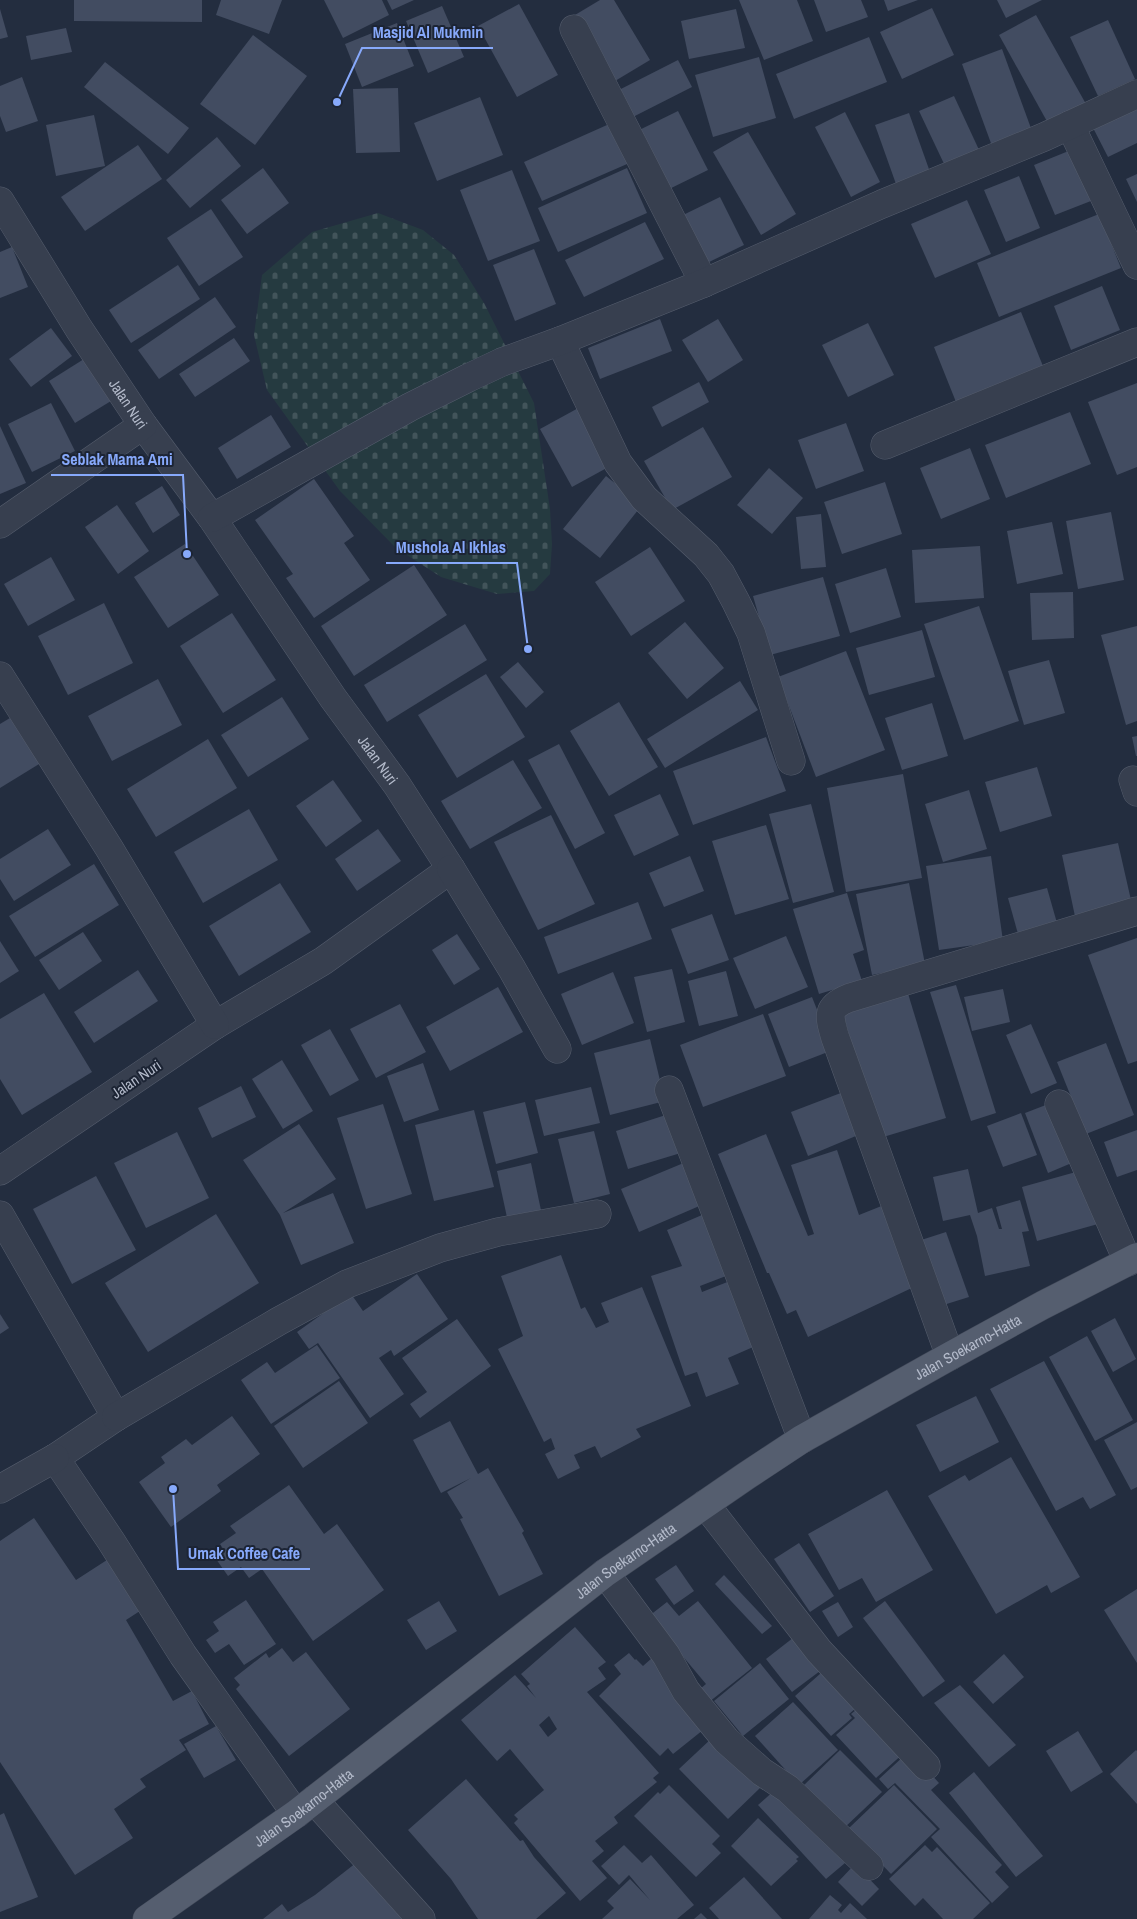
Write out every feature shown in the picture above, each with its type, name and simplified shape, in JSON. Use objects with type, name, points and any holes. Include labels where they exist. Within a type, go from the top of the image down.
[{"type":"main road","name":"Jalan Soekarno-Hatta","points":[[147,1919],[305,1807],[605,1573],[705,1504],[802,1440],[1043,1305],[1132,1260]]},
{"type":"street","points":[[574,29],[704,283]]},
{"type":"street","points":[[212,518],[410,407],[502,362],[560,341],[704,283],[873,208],[1070,125],[1137,94]]},
{"type":"street","points":[[1070,125],[1137,265]]},
{"type":"street","name":"Jalan Nuri","points":[[0,200],[79,329],[143,425],[212,518],[333,698],[397,785],[451,869],[323,961],[215,1025],[0,1172]]},
{"type":"street","points":[[560,341],[614,454],[629,479],[644,498],[706,555],[721,574],[750,633],[791,761]]},
{"type":"street","points":[[884,446],[1137,342]]},
{"type":"street","points":[[0,524],[143,425]]},
{"type":"street","points":[[0,676],[109,848],[215,1025]]},
{"type":"street","points":[[451,869],[512,968],[557,1049]]},
{"type":"street","points":[[950,1356],[835,1037],[831,1022],[831,1011],[838,1002],[849,998],[1137,911]]},
{"type":"street","points":[[670,1090],[802,1440]]},
{"type":"street","points":[[1058,1104],[1132,1260]]},
{"type":"street","points":[[0,1489],[55,1458],[116,1417],[279,1321],[347,1284],[440,1248],[498,1232],[597,1214]]},
{"type":"street","points":[[0,1215],[116,1417]]},
{"type":"street","points":[[55,1458],[183,1655],[305,1807],[421,1919]]},
{"type":"street","points":[[705,1504],[819,1651],[926,1766]]},
{"type":"street","points":[[605,1573],[666,1655],[686,1691],[726,1740],[762,1772],[788,1789],[869,1866]]},
{"type":"green space","points":[[378,213],[423,230],[454,255],[484,303],[534,403],[550,509],[552,544],[550,574],[534,591],[497,594],[441,577],[396,548],[340,491],[267,390],[254,335],[262,275],[312,232]]},
{"type":"building","points":[[74,0],[202,0],[202,22],[74,21]]},
{"type":"building","points":[[221,0],[282,0],[269,34],[216,15]]},
{"type":"building","points":[[324,0],[382,0],[389,15],[343,38]]},
{"type":"building","points":[[387,0],[414,0],[392,10]]},
{"type":"building","points":[[600,0],[614,0],[650,60],[610,84],[570,18]]},
{"type":"building","points":[[739,0],[797,0],[813,41],[764,60]]},
{"type":"building","points":[[814,0],[861,0],[868,17],[826,32]]},
{"type":"building","points":[[884,0],[918,0],[888,11]]},
{"type":"building","points":[[997,0],[1042,0],[1006,18]]},
{"type":"building","points":[[519,4],[558,75],[517,97],[478,26]]},
{"type":"building","points":[[442,6],[464,57],[428,73],[406,21]]},
{"type":"building","points":[[932,8],[954,55],[902,79],[880,32]]},
{"type":"building","points":[[0,9],[8,37],[0,39]]},
{"type":"building","points":[[736,9],[745,48],[689,59],[681,21]]},
{"type":"building","points":[[1036,15],[1086,104],[1049,125],[999,35]]},
{"type":"building","points":[[1108,20],[1135,79],[1098,96],[1070,37]]},
{"type":"building","points":[[397,23],[414,66],[362,87],[345,44]]},
{"type":"building","points":[[66,28],[72,52],[31,60],[26,36]]},
{"type":"building","points":[[253,35],[307,76],[255,145],[200,104]]},
{"type":"building","points":[[869,37],[887,82],[794,119],[776,74]]},
{"type":"building","points":[[1002,49],[1032,131],[992,146],[962,64]]},
{"type":"building","points":[[759,57],[776,118],[713,137],[695,75]]},
{"type":"building","points":[[678,60],[692,87],[625,121],[611,94]]},
{"type":"building","points":[[105,62],[189,128],[168,154],[84,87]]},
{"type":"building","points":[[22,77],[38,121],[6,132],[0,116],[0,86]]},
{"type":"building","points":[[398,88],[400,152],[356,153],[353,89]]},
{"type":"building","points":[[954,96],[980,152],[946,168],[919,111]]},
{"type":"building","points":[[480,97],[503,155],[437,181],[414,123]]},
{"type":"building","points":[[1137,97],[1137,143],[1108,157],[1089,120]]},
{"type":"building","points":[[678,111],[708,170],[659,194],[629,135]]},
{"type":"building","points":[[845,112],[880,182],[851,197],[815,127]]},
{"type":"building","points":[[909,113],[930,172],[896,184],[875,125]]},
{"type":"building","points":[[94,115],[105,166],[56,176],[46,125]]},
{"type":"building","points":[[616,121],[634,161],[542,201],[524,162]]},
{"type":"building","points":[[748,132],[796,214],[761,235],[713,152]]},
{"type":"building","points":[[217,137],[241,166],[190,208],[166,180]]},
{"type":"building","points":[[138,145],[162,179],[85,231],[61,197]]},
{"type":"building","points":[[1076,148],[1096,199],[1055,215],[1034,165]]},
{"type":"building","points":[[263,168],[289,203],[247,234],[221,200]]},
{"type":"building","points":[[627,168],[647,213],[558,252],[538,208]]},
{"type":"building","points":[[512,170],[540,241],[488,261],[460,190]]},
{"type":"building","points":[[1137,174],[1137,202],[1126,179]]},
{"type":"building","points":[[1019,176],[1040,228],[1006,242],[984,190]]},
{"type":"building","points":[[720,197],[744,245],[705,264],[681,216]]},
{"type":"building","points":[[967,200],[991,254],[935,278],[911,224]]},
{"type":"building","points":[[211,209],[243,257],[199,286],[167,238]]},
{"type":"building","points":[[1099,214],[1121,268],[999,317],[977,263]]},
{"type":"building","points":[[645,222],[664,259],[584,297],[565,260]]},
{"type":"building","points":[[12,247],[28,287],[0,298],[0,252]]},
{"type":"building","points":[[534,249],[556,304],[515,321],[493,265]]},
{"type":"building","points":[[178,265],[200,299],[131,343],[109,310]]},
{"type":"building","points":[[1102,286],[1120,330],[1071,350],[1054,306]]},
{"type":"building","points":[[215,297],[236,327],[159,379],[138,350]]},
{"type":"building","points":[[1021,312],[1043,366],[956,402],[934,347]]},
{"type":"building","points":[[660,319],[672,351],[600,379],[588,348]]},
{"type":"building","points":[[718,319],[743,360],[708,382],[682,340]]},
{"type":"building","points":[[868,323],[894,375],[848,397],[822,345]]},
{"type":"building","points":[[51,328],[72,356],[31,387],[9,359]]},
{"type":"building","points":[[234,338],[250,361],[195,397],[179,374]]},
{"type":"building","points":[[84,359],[111,401],[75,423],[49,381]]},
{"type":"building","points":[[699,382],[709,402],[662,427],[652,407]]},
{"type":"building","points":[[1137,383],[1137,467],[1117,475],[1088,402]]},
{"type":"building","points":[[51,403],[75,451],[32,472],[8,424]]},
{"type":"building","points":[[582,406],[614,464],[572,487],[540,429]]},
{"type":"building","points":[[1070,412],[1091,464],[1006,498],[985,445]]},
{"type":"building","points":[[271,415],[291,447],[237,479],[218,448]]},
{"type":"building","points":[[846,423],[864,471],[816,489],[798,440]]},
{"type":"building","points":[[0,426],[26,483],[0,494]]},
{"type":"building","points":[[703,427],[732,477],[672,510],[644,461]]},
{"type":"building","points":[[970,448],[990,499],[941,519],[920,468]]},
{"type":"building","points":[[769,468],[803,498],[772,534],[737,505]]},
{"type":"building","points":[[606,476],[642,505],[600,558],[563,529]]},
{"type":"building","points":[[314,479],[354,536],[344,543],[370,580],[314,618],[286,578],[293,574],[255,520]]},
{"type":"building","points":[[885,482],[902,534],[842,554],[824,502]]},
{"type":"building","points":[[162,486],[180,515],[153,533],[135,503]]},
{"type":"building","points":[[117,505],[149,551],[118,574],[85,527]]},
{"type":"building","points":[[1111,512],[1124,580],[1078,589],[1066,521]]},
{"type":"building","points":[[821,514],[826,567],[801,569],[796,517]]},
{"type":"building","points":[[1052,522],[1063,574],[1017,584],[1007,531]]},
{"type":"building","points":[[185,544],[219,595],[168,628],[134,577]]},
{"type":"building","points":[[980,546],[984,598],[915,603],[912,550]]},
{"type":"building","points":[[650,547],[685,601],[631,636],[595,582]]},
{"type":"building","points":[[51,557],[75,600],[28,626],[4,584]]},
{"type":"building","points":[[414,565],[447,615],[354,676],[321,626]]},
{"type":"building","points":[[886,568],[901,617],[850,633],[835,584]]},
{"type":"building","points":[[823,577],[840,636],[770,655],[753,596]]},
{"type":"building","points":[[1073,592],[1074,638],[1032,640],[1030,593]]},
{"type":"building","points":[[104,603],[133,663],[68,695],[38,636]]},
{"type":"building","points":[[979,606],[1019,721],[964,740],[924,624]]},
{"type":"building","points":[[232,613],[276,680],[223,713],[180,646]]},
{"type":"building","points":[[685,622],[724,668],[687,699],[648,653]]},
{"type":"building","points":[[465,624],[487,660],[387,722],[364,685]]},
{"type":"building","points":[[1137,626],[1137,721],[1126,725],[1101,635]]},
{"type":"building","points":[[922,630],[935,677],[869,695],[856,648]]},
{"type":"building","points":[[846,651],[885,750],[816,777],[778,677]]},
{"type":"building","points":[[1049,660],[1065,713],[1024,725],[1008,671]]},
{"type":"building","points":[[518,662],[544,692],[526,708],[500,677]]},
{"type":"building","points":[[486,674],[525,737],[457,778],[418,715]]},
{"type":"building","points":[[158,679],[182,725],[112,761],[88,716]]},
{"type":"building","points":[[740,681],[758,710],[665,768],[647,739]]},
{"type":"building","points":[[282,697],[309,739],[248,777],[221,735]]},
{"type":"building","points":[[619,702],[658,767],[609,796],[570,731]]},
{"type":"building","points":[[932,703],[948,756],[902,770],[885,718]]},
{"type":"building","points":[[15,715],[44,761],[0,788],[0,724]]},
{"type":"building","points":[[1137,736],[1137,756],[1136,756],[1132,737]]},
{"type":"building","points":[[766,737],[786,791],[693,825],[673,771]]},
{"type":"building","points":[[208,739],[237,788],[156,837],[127,789]]},
{"type":"building","points":[[559,744],[605,833],[575,849],[528,760]]},
{"type":"building","points":[[513,760],[542,808],[470,849],[441,801]]},
{"type":"building","points":[[1037,767],[1052,816],[1000,832],[985,782]]},
{"type":"building","points":[[903,774],[922,878],[846,892],[827,788]]},
{"type":"building","points":[[333,780],[362,821],[326,847],[296,806]]},
{"type":"building","points":[[969,790],[987,849],[943,862],[925,804]]},
{"type":"building","points":[[660,794],[679,835],[634,856],[614,815]]},
{"type":"building","points":[[811,804],[834,892],[793,903],[769,814]]},
{"type":"building","points":[[249,809],[278,860],[203,903],[174,852]]},
{"type":"building","points":[[551,815],[595,904],[538,930],[494,842]]},
{"type":"building","points":[[766,825],[789,899],[735,915],[712,841]]},
{"type":"building","points":[[48,829],[71,865],[14,901],[0,879],[0,859]]},
{"type":"building","points":[[378,829],[401,861],[357,891],[335,859]]},
{"type":"building","points":[[1118,843],[1133,909],[1076,921],[1062,855]]},
{"type":"building","points":[[690,856],[704,891],[664,907],[649,873]]},
{"type":"building","points":[[991,856],[1003,941],[939,950],[926,866]]},
{"type":"building","points":[[94,864],[119,905],[35,957],[9,916]]},
{"type":"building","points":[[280,883],[311,932],[239,976],[209,926]]},
{"type":"building","points":[[909,883],[925,964],[872,975],[856,894]]},
{"type":"building","points":[[1047,888],[1057,923],[1018,934],[1008,898]]},
{"type":"building","points":[[847,893],[864,950],[853,954],[862,981],[819,994],[793,909]]},
{"type":"building","points":[[638,902],[652,939],[558,974],[544,937]]},
{"type":"building","points":[[712,914],[729,960],[688,974],[671,929]]},
{"type":"building","points":[[83,932],[102,961],[59,990],[39,960]]},
{"type":"building","points":[[457,934],[480,969],[454,985],[432,950]]},
{"type":"building","points":[[786,936],[808,987],[755,1009],[733,958]]},
{"type":"building","points":[[1137,938],[1137,1061],[1128,1064],[1088,955]]},
{"type":"building","points":[[0,941],[19,971],[0,983]]},
{"type":"building","points":[[672,969],[685,1022],[647,1032],[634,977]]},
{"type":"building","points":[[138,970],[158,1001],[94,1043],[74,1012]]},
{"type":"building","points":[[726,971],[738,1016],[699,1026],[688,981]]},
{"type":"building","points":[[613,972],[634,1023],[582,1045],[561,994]]},
{"type":"building","points":[[956,985],[996,1113],[971,1121],[930,992]]},
{"type":"building","points":[[498,987],[523,1032],[450,1071],[426,1027]]},
{"type":"building","points":[[906,987],[946,1118],[880,1138],[841,1007]]},
{"type":"building","points":[[1003,989],[1010,1022],[972,1031],[964,997]]},
{"type":"building","points":[[44,993],[92,1072],[22,1115],[0,1079],[0,1019]]},
{"type":"building","points":[[812,997],[833,1050],[789,1067],[768,1014]]},
{"type":"building","points":[[400,1004],[426,1052],[376,1078],[350,1029]]},
{"type":"building","points":[[763,1014],[786,1076],[703,1107],[680,1045]]},
{"type":"building","points":[[1031,1024],[1057,1083],[1031,1094],[1006,1035]]},
{"type":"building","points":[[330,1029],[359,1080],[330,1096],[301,1045]]},
{"type":"building","points":[[650,1039],[665,1101],[610,1115],[594,1053]]},
{"type":"building","points":[[1106,1043],[1134,1115],[1086,1134],[1057,1062]]},
{"type":"building","points":[[282,1060],[313,1111],[283,1129],[252,1079]]},
{"type":"building","points":[[423,1063],[439,1110],[404,1122],[387,1076]]},
{"type":"building","points":[[241,1086],[256,1117],[212,1138],[198,1108]]},
{"type":"building","points":[[591,1087],[600,1123],[544,1136],[535,1100]]},
{"type":"building","points":[[846,1091],[863,1133],[808,1156],[791,1112]]},
{"type":"building","points":[[525,1102],[538,1153],[496,1164],[483,1112]]},
{"type":"building","points":[[1051,1103],[1074,1162],[1048,1173],[1025,1113]]},
{"type":"building","points":[[383,1104],[412,1194],[366,1209],[337,1118]]},
{"type":"building","points":[[474,1110],[494,1187],[434,1201],[415,1125]]},
{"type":"building","points":[[672,1113],[684,1152],[628,1169],[616,1131]]},
{"type":"building","points":[[1021,1113],[1037,1155],[1003,1167],[987,1126]]},
{"type":"building","points":[[299,1124],[336,1179],[283,1213],[333,1193],[354,1243],[301,1265],[280,1215],[243,1160]]},
{"type":"building","points":[[1137,1130],[1137,1170],[1117,1177],[1104,1142]]},
{"type":"building","points":[[594,1131],[610,1194],[574,1203],[558,1139]]},
{"type":"building","points":[[177,1132],[209,1198],[146,1228],[114,1163]]},
{"type":"building","points":[[766,1134],[808,1236],[814,1234],[791,1165],[837,1150],[859,1215],[889,1203],[916,1286],[808,1337],[796,1310],[787,1314],[769,1273],[767,1273],[718,1154]]},
{"type":"building","points":[[686,1162],[704,1204],[639,1232],[621,1189]]},
{"type":"building","points":[[531,1163],[542,1215],[508,1222],[497,1171]]},
{"type":"building","points":[[968,1169],[978,1213],[992,1208],[999,1229],[1002,1229],[996,1207],[1020,1200],[1029,1231],[1022,1232],[1030,1266],[985,1276],[977,1236],[970,1215],[943,1221],[933,1177]]},
{"type":"building","points":[[1083,1170],[1098,1224],[1037,1241],[1022,1187]]},
{"type":"building","points":[[96,1176],[136,1250],[72,1284],[33,1209]]},
{"type":"building","points":[[216,1214],[259,1283],[148,1352],[105,1283]]},
{"type":"building","points":[[702,1215],[726,1276],[700,1286],[702,1292],[735,1279],[760,1344],[728,1358],[739,1384],[706,1397],[697,1372],[685,1376],[651,1276],[682,1266],[667,1230]]},
{"type":"building","points":[[946,1232],[969,1297],[937,1307],[915,1242]]},
{"type":"building","points":[[561,1255],[581,1309],[585,1307],[596,1328],[609,1322],[601,1303],[642,1287],[691,1406],[636,1429],[641,1437],[601,1458],[595,1446],[574,1455],[580,1468],[558,1479],[545,1454],[555,1449],[551,1438],[544,1442],[498,1349],[523,1336],[501,1276]]},
{"type":"building","points":[[417,1274],[448,1319],[394,1356],[391,1350],[379,1358],[404,1394],[370,1418],[318,1343],[309,1349],[297,1332],[332,1307],[347,1288],[363,1311]]},
{"type":"building","points":[[0,1314],[9,1328],[0,1334]]},
{"type":"building","points":[[1115,1318],[1136,1359],[1113,1372],[1091,1331]]},
{"type":"building","points":[[457,1319],[491,1366],[420,1418],[410,1404],[427,1392],[402,1358]]},
{"type":"building","points":[[1087,1336],[1133,1420],[1095,1441],[1049,1357]]},
{"type":"building","points":[[317,1345],[340,1378],[271,1424],[241,1380],[267,1362],[275,1373]]},
{"type":"building","points":[[1044,1361],[1116,1495],[1090,1509],[1083,1497],[1056,1511],[990,1389]]},
{"type":"building","points":[[339,1381],[368,1423],[303,1468],[274,1426]]},
{"type":"building","points":[[976,1396],[999,1442],[940,1472],[916,1425]]},
{"type":"building","points":[[232,1416],[260,1454],[217,1485],[221,1491],[171,1527],[139,1482],[165,1463],[161,1457],[186,1439],[192,1445]]},
{"type":"building","points":[[450,1421],[478,1474],[488,1468],[524,1531],[522,1533],[543,1574],[499,1596],[460,1519],[463,1518],[447,1492],[471,1478],[441,1493],[413,1440]]},
{"type":"building","points":[[1137,1422],[1137,1487],[1131,1490],[1104,1440]]},
{"type":"building","points":[[1011,1457],[1080,1577],[1051,1593],[1047,1585],[996,1614],[928,1496],[965,1475],[969,1481]]},
{"type":"building","points":[[289,1485],[324,1534],[337,1524],[384,1590],[313,1641],[262,1569],[249,1578],[241,1567],[228,1576],[216,1559],[225,1552],[220,1544],[236,1533],[230,1526]]},
{"type":"building","points":[[887,1490],[933,1570],[876,1602],[862,1578],[839,1590],[808,1534]]},
{"type":"building","points":[[34,1518],[76,1580],[110,1558],[143,1609],[126,1620],[173,1701],[192,1691],[209,1724],[179,1740],[186,1750],[140,1779],[146,1787],[114,1809],[133,1838],[75,1875],[0,1762],[0,1541]]},
{"type":"building","points":[[799,1543],[834,1596],[810,1612],[774,1559]]},
{"type":"building","points":[[676,1565],[694,1591],[674,1605],[655,1579]]},
{"type":"building","points":[[724,1575],[772,1626],[762,1634],[715,1584]]},
{"type":"building","points":[[1137,1589],[1137,1663],[1104,1610]]},
{"type":"building","points":[[246,1600],[276,1644],[244,1665],[229,1644],[215,1653],[206,1640],[219,1631],[213,1622]]},
{"type":"building","points":[[439,1601],[457,1631],[426,1650],[407,1620]]},
{"type":"building","points":[[698,1601],[752,1668],[704,1706],[694,1694],[706,1684],[649,1616],[667,1602],[679,1616]]},
{"type":"building","points":[[885,1601],[945,1681],[923,1697],[863,1618]]},
{"type":"building","points":[[838,1602],[853,1627],[838,1637],[822,1611]]},
{"type":"building","points":[[575,1627],[606,1662],[598,1668],[606,1679],[587,1692],[659,1773],[653,1778],[657,1782],[614,1817],[618,1823],[595,1841],[604,1851],[592,1861],[607,1878],[580,1901],[514,1823],[518,1819],[514,1815],[544,1790],[510,1749],[497,1761],[461,1720],[515,1675],[536,1698],[527,1686],[530,1684],[521,1674]],"holes":[[[549,1716],[557,1729],[548,1737],[539,1725]]]},
{"type":"building","points":[[798,1634],[824,1668],[792,1692],[766,1659]]},
{"type":"building","points":[[282,1648],[293,1662],[306,1652],[350,1709],[289,1756],[236,1689],[240,1685],[234,1678],[266,1653],[269,1658]]},
{"type":"building","points":[[629,1653],[643,1666],[652,1658],[708,1726],[673,1754],[668,1748],[660,1756],[599,1696],[621,1674],[614,1665]]},
{"type":"building","points":[[1004,1654],[1024,1677],[993,1704],[973,1682]]},
{"type":"building","points":[[760,1663],[789,1699],[743,1736],[714,1701]]},
{"type":"building","points":[[829,1666],[862,1703],[849,1714],[852,1718],[831,1736],[795,1696]]},
{"type":"building","points":[[960,1685],[1016,1745],[989,1767],[934,1703]]},
{"type":"building","points":[[793,1702],[838,1750],[799,1785],[755,1736]]},
{"type":"building","points":[[862,1705],[905,1752],[876,1778],[836,1735],[855,1718],[851,1714]]},
{"type":"building","points":[[216,1726],[236,1760],[204,1778],[184,1744]]},
{"type":"building","points":[[1078,1731],[1103,1772],[1071,1792],[1046,1751]]},
{"type":"building","points":[[712,1738],[760,1788],[728,1819],[679,1769]]},
{"type":"building","points":[[840,1750],[882,1792],[842,1830],[801,1788]]},
{"type":"building","points":[[1137,1751],[1137,1804],[1110,1774]]},
{"type":"building","points":[[905,1755],[929,1772],[939,1783],[931,1790],[1002,1865],[995,1872],[1009,1887],[992,1903],[931,1837],[940,1829],[895,1783],[888,1789],[879,1779]]},
{"type":"building","points":[[974,1772],[1043,1856],[1016,1877],[949,1793]]},
{"type":"building","points":[[466,1779],[520,1841],[523,1840],[534,1857],[566,1893],[536,1919],[478,1919],[451,1879],[408,1830]]},
{"type":"building","points":[[669,1785],[720,1836],[712,1844],[721,1853],[696,1877],[634,1816],[658,1792],[660,1794]]},
{"type":"building","points":[[894,1785],[937,1829],[891,1874],[848,1829]]},
{"type":"building","points":[[776,1789],[845,1863],[826,1879],[758,1805]]},
{"type":"building","points":[[4,1813],[38,1897],[0,1912],[0,1815]]},
{"type":"building","points":[[758,1818],[799,1857],[796,1859],[798,1861],[771,1886],[731,1846]]},
{"type":"building","points":[[624,1845],[642,1863],[651,1855],[694,1905],[677,1919],[602,1919],[614,1908],[607,1901],[630,1879],[650,1900],[629,1875],[619,1885],[601,1866]]},
{"type":"building","points":[[925,1845],[932,1852],[937,1847],[990,1903],[973,1919],[943,1919],[923,1898],[915,1906],[889,1879]]},
{"type":"building","points":[[361,1859],[408,1919],[263,1919],[282,1904],[288,1912],[315,1895]]},
{"type":"building","points":[[855,1864],[879,1889],[862,1906],[838,1882]]},
{"type":"building","points":[[744,1877],[782,1919],[719,1919],[709,1908]]},
{"type":"building","points":[[830,1895],[842,1905],[838,1910],[841,1913],[850,1903],[867,1919],[809,1919]]},
{"type":"building","points":[[701,1913],[707,1919],[694,1919]]},
{"type":"place","name":"Masjid Al Mukmin","points":[[337,102]]},
{"type":"place","name":"Seblak Mama Ami","points":[[187,554]]},
{"type":"place","name":"Mushola Al Ikhlas","points":[[528,649]]},
{"type":"place","name":"Umak Coffee Cafe","points":[[173,1489]]}]
